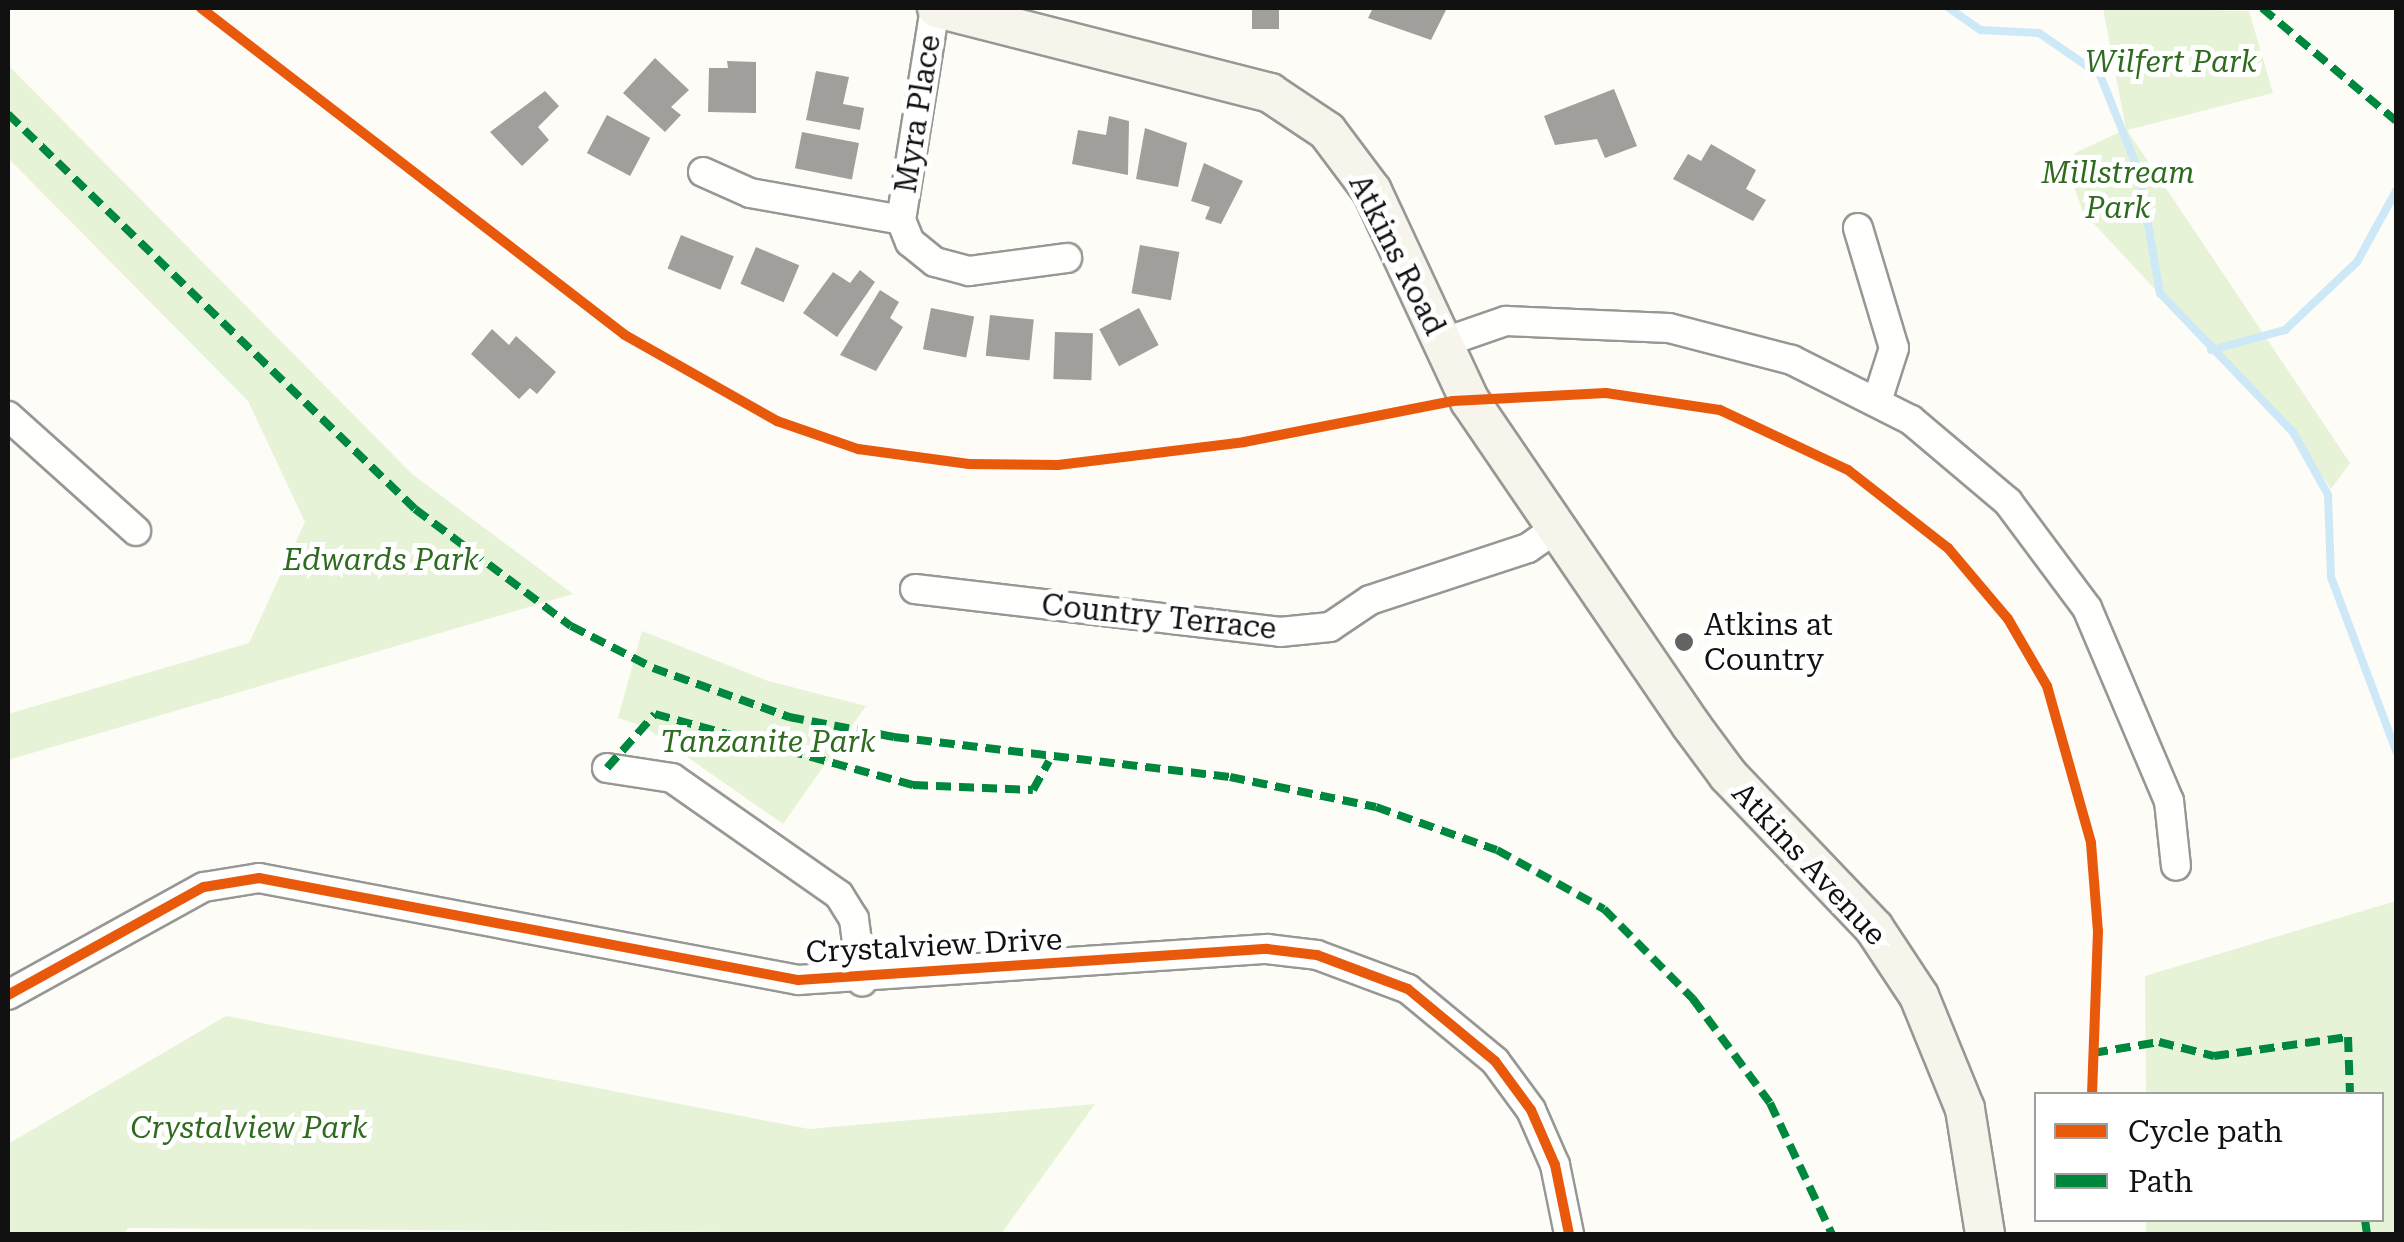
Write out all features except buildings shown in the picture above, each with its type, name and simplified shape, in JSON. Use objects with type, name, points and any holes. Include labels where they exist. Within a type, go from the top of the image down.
[{"type":"street","name":"Myra Place","points":[[936,8],[901,220],[910,242],[935,262],[969,270],[1067,258]]},
{"type":"street","name":"Atkins Road","points":[[936,8],[1270,93],[1327,132],[1372,192],[1470,401],[1559,526]]},
{"type":"street","name":"Myra Place","points":[[703,172],[750,192],[901,220]]},
{"type":"street","points":[[1858,228],[1894,348],[1878,398]]},
{"type":"street","points":[[1442,343],[1506,321],[1669,328],[1737,340],[1878,398],[2008,502],[2087,608],[2169,801],[2176,866]]},
{"type":"street","points":[[8,416],[136,531]]},
{"type":"street","name":"Country Terrace","points":[[915,588],[1296,631],[1330,628],[1370,600],[1528,548],[1559,526]]},
{"type":"street","name":"Atkins Avenue","points":[[1559,526],[1728,775],[1874,928],[1919,996],[1965,1110],[1986,1234]]},
{"type":"street","points":[[607,768],[672,778],[839,894],[854,918],[862,981]]},
{"type":"street","name":"Crystalview Drive","points":[[8,994],[204,887],[259,878],[798,980],[862,981],[1266,949],[1368,971],[1460,1025],[1495,1061],[1530,1110],[1555,1165],[1569,1234]]},
{"type":"green space","points":[[2103,8],[2249,11],[2273,93],[2127,130],[2350,463],[2331,489],[2303,448],[2083,212],[2069,172],[2075,153],[2126,129]]},
{"type":"green space","name":"Edwards Park","points":[[8,65],[412,474],[573,594],[8,760],[8,714],[249,643],[305,522],[248,401],[8,158]]},
{"type":"green space","name":"Tanzanite Park","points":[[642,631],[768,681],[866,706],[783,824],[643,726],[618,718]]},
{"type":"green space","points":[[2396,901],[2396,1234],[2146,1234],[2146,1222],[2384,1222],[2384,1092],[2146,1092],[2145,976]]},
{"type":"green space","name":"Crystalview Park","points":[[226,1016],[809,1129],[1095,1104],[1001,1234],[128,1228],[124,1234],[8,1234],[8,1144]]},
{"type":"waterway","points":[[1949,8],[1981,30],[2039,33],[2100,75],[2139,172],[2160,293],[2293,432],[2328,495],[2331,577],[2396,751]]},
{"type":"waterway","points":[[2211,350],[2285,330],[2357,262],[2396,191]]},
{"type":"marked path","points":[[2262,8],[2396,121]]},
{"type":"marked path","points":[[8,114],[415,509],[571,626],[653,668],[789,717],[894,737],[1230,777],[1376,807],[1497,850],[1604,909],[1693,999],[1770,1103],[1832,1234]]},
{"type":"marked path","points":[[607,768],[655,714],[913,785],[1033,790],[1049,761]]},
{"type":"marked path","points":[[2093,1053],[2159,1042],[2214,1056],[2348,1037],[2350,1092]]},
{"type":"marked path","points":[[2365,1222],[2367,1234]]},
{"type":"cycle path","points":[[201,8],[625,335],[777,421],[858,449],[969,464],[1058,465],[1244,442],[1453,401],[1606,393],[1720,410],[1848,470],[1948,548],[2008,619],[2047,686],[2091,843],[2098,931],[2092,1092]]},
{"type":"cycle path","points":[[8,995],[204,887],[259,878],[798,980],[1267,949],[1317,955],[1408,989],[1495,1061],[1531,1110],[1555,1165],[1569,1234]]},
{"type":"place","name":"Atkins at Country","points":[[1684,642]]},
{"type":"park label","name":"Wilfert Park","points":[[2171,62]]},
{"type":"park label","name":"Millstream Park","points":[[2118,190]]}]
